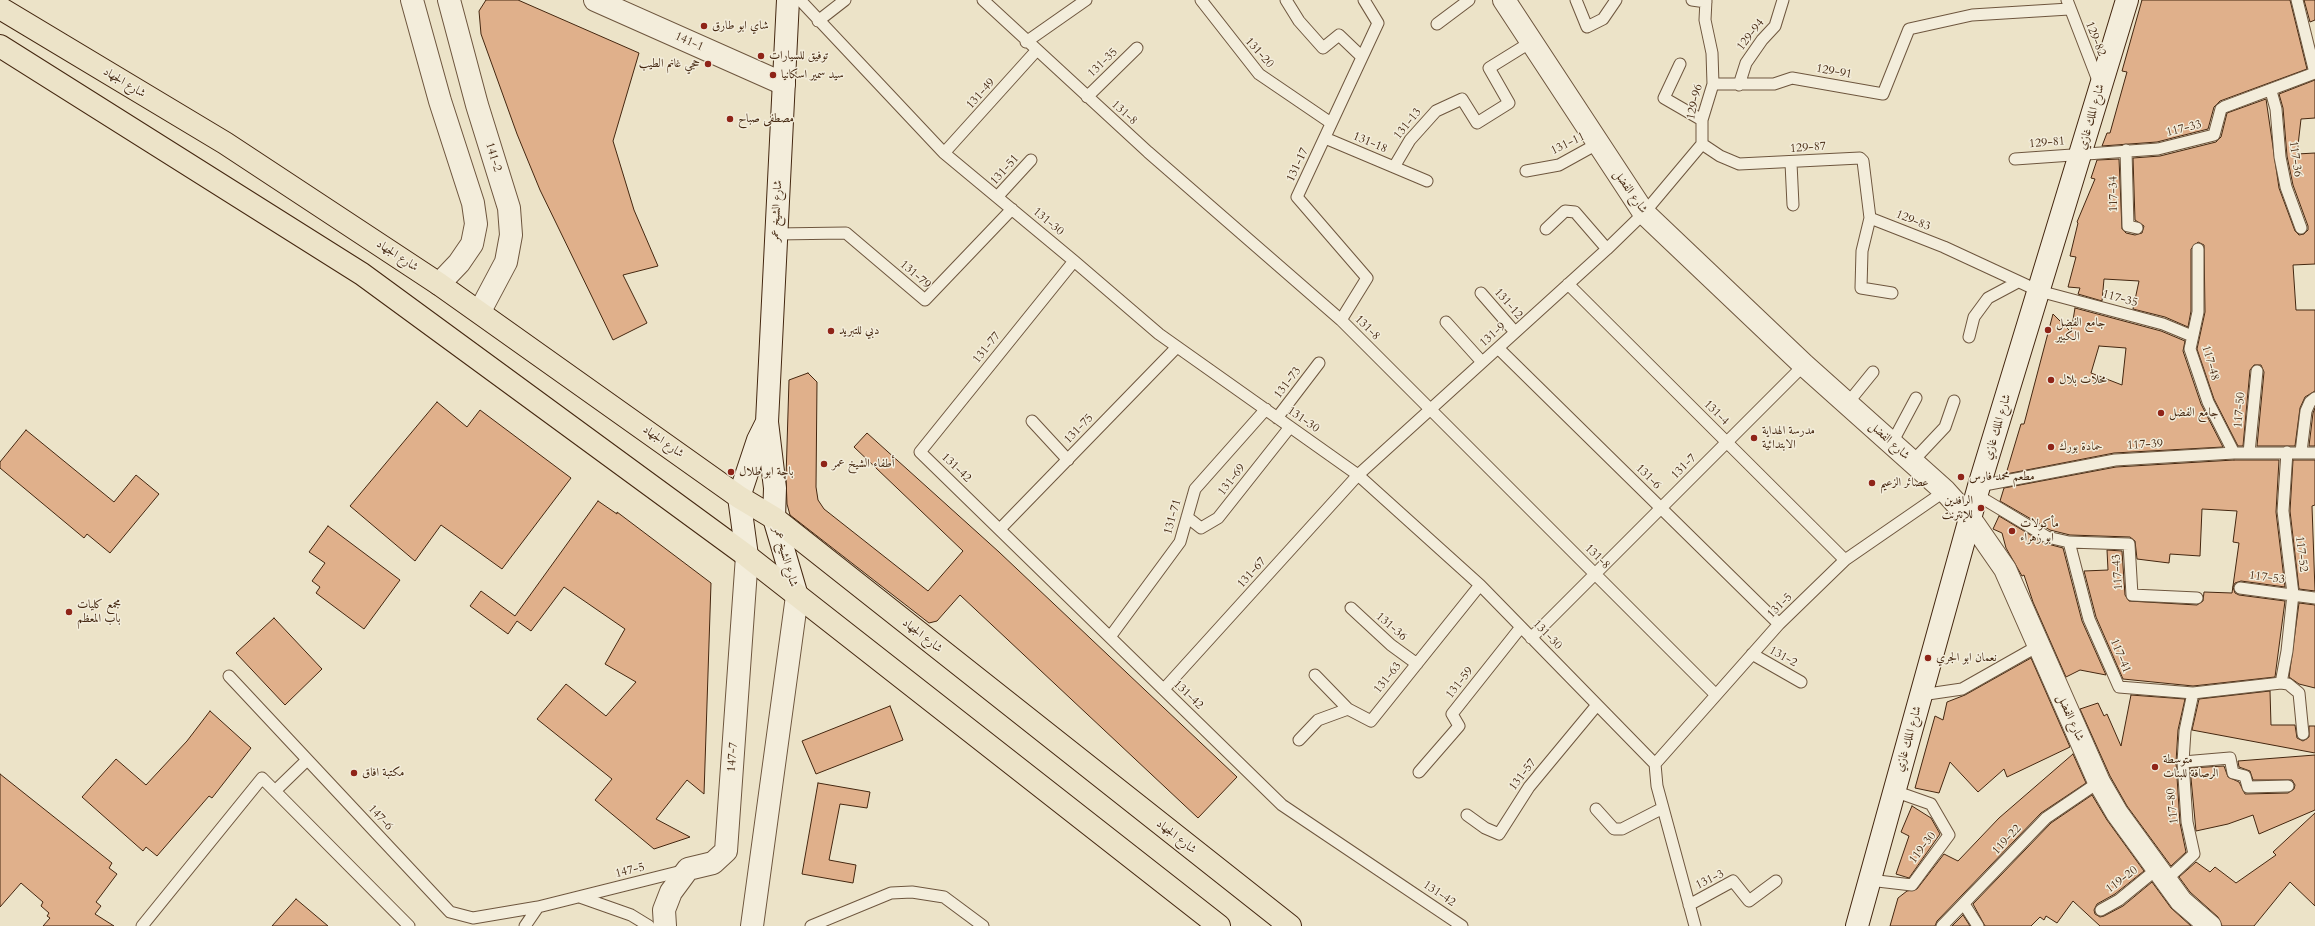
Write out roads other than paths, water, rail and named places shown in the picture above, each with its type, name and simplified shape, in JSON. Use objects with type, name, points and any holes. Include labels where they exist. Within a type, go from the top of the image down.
[{"type":"main road","name":"شارع الجهاد","points":[[0,8],[225,144],[480,311],[739,497],[774,518],[1290,926]]},
{"type":"main road","points":[[0,46],[362,274],[747,556],[796,596],[1219,926]]},
{"type":"street","points":[[412,0],[440,101],[473,203],[476,224],[472,244],[459,263],[439,284]]},
{"type":"street","name":"141-2","points":[[450,0],[477,105],[509,208],[511,235],[506,262],[480,311]]},
{"type":"street","name":"141-1","points":[[595,0],[784,84]]},
{"type":"street","name":"شارع الشيخ عمر","points":[[788,0],[767,422],[775,488],[774,518],[796,596]]},
{"type":"street","name":"شارع الفضل","points":[[1504,0],[1597,144],[1644,213],[1804,365],[1945,491],[1971,520],[2005,569],[2099,782],[2116,814],[2197,922]]},
{"type":"street","name":"شارع الملك غازي","points":[[1857,926],[1971,520],[1978,490],[2082,153],[2127,0]]},
{"type":"street","name":"شارع الشيخ عمر","points":[[747,556],[739,497],[755,446],[767,422]]},
{"type":"street","name":"147-7","points":[[688,869],[713,863],[726,851],[747,556]]},
{"type":"street","points":[[752,926],[796,596]]},
{"type":"street","points":[[665,926],[664,910],[671,892],[688,869]]},
{"type":"lane","name":"131-30","points":[[800,0],[818,21],[944,153],[1159,334],[1358,475],[1480,585],[1655,764]]},
{"type":"lane","points":[[818,21],[845,0]]},
{"type":"lane","name":"131-8","points":[[983,0],[1026,42],[1087,97],[1342,320],[1715,694]]},
{"type":"lane","points":[[1026,42],[1086,0]]},
{"type":"lane","name":"131-20","points":[[1201,0],[1259,74],[1331,123]]},
{"type":"lane","points":[[1286,0],[1299,21],[1323,48],[1339,35],[1362,57]]},
{"type":"lane","name":"131-17","points":[[1342,320],[1367,278],[1297,197],[1378,23],[1364,0]]},
{"type":"lane","points":[[1436,24],[1469,0]]},
{"type":"lane","points":[[1576,0],[1587,27],[1603,20],[1616,0]]},
{"type":"lane","points":[[1692,0],[1706,1]]},
{"type":"lane","name":"129-94","points":[[1739,85],[1746,63],[1762,40],[1775,26],[1783,0]]},
{"type":"lane","points":[[2297,0],[2315,73]]},
{"type":"lane","name":"129-96","points":[[1702,144],[1702,120],[1713,84],[1712,53],[1705,20],[1706,1]]},
{"type":"lane","name":"129-91","points":[[1713,84],[1774,84],[1792,78],[1883,94],[1909,30],[1972,16],[2068,5]]},
{"type":"lane","name":"129-82","points":[[2068,5],[2101,88]]},
{"type":"lane","name":"131-13","points":[[1394,167],[1410,140],[1436,111],[1462,99],[1477,123],[1509,103],[1489,68],[1531,42]]},
{"type":"lane","name":"131-35","points":[[1087,97],[1137,48]]},
{"type":"lane","name":"131-49","points":[[944,153],[1036,51]]},
{"type":"lane","points":[[1680,64],[1664,98],[1702,120]]},
{"type":"lane","name":"117-33","points":[[2082,153],[2158,149],[2214,135],[2221,109],[2224,107],[2271,92],[2315,73]]},
{"type":"lane","name":"117-36","points":[[2271,92],[2276,109],[2280,157],[2286,187],[2301,228]]},
{"type":"lane","name":"131-18","points":[[1325,138],[1427,182]]},
{"type":"lane","name":"131-11","points":[[1526,171],[1559,165],[1597,144]]},
{"type":"lane","points":[[1644,213],[1702,144]]},
{"type":"lane","name":"129-87","points":[[1702,144],[1720,156],[1739,164],[1791,163],[1860,158],[1863,161],[1870,218]]},
{"type":"lane","name":"117-34","points":[[2126,150],[2128,226],[2137,228]]},
{"type":"lane","name":"129-81","points":[[2015,159],[2082,153]]},
{"type":"lane","name":"131-51","points":[[997,197],[1031,160]]},
{"type":"lane","points":[[1791,163],[1793,205]]},
{"type":"lane","name":"131-79","points":[[776,234],[846,233],[925,300],[1012,209]]},
{"type":"lane","points":[[1546,229],[1565,211],[1575,212],[1607,249]]},
{"type":"lane","name":"131-9","points":[[1358,475],[1607,249],[1644,213]]},
{"type":"lane","points":[[1870,218],[1862,251],[1861,288],[1892,293]]},
{"type":"lane","name":"129-83","points":[[1870,218],[1944,247],[2040,291]]},
{"type":"lane","name":"117-48","points":[[2198,250],[2198,312],[2190,349],[2208,402],[2234,453]]},
{"type":"lane","name":"131-77","points":[[920,452],[1074,261]]},
{"type":"lane","points":[[1969,337],[1974,317],[1988,298],[2018,282]]},
{"type":"lane","name":"131-4","points":[[1568,284],[1845,560]]},
{"type":"lane","name":"117-35","points":[[2040,291],[2163,324],[2192,336]]},
{"type":"lane","name":"131-12","points":[[1481,292],[1515,332]]},
{"type":"lane","points":[[1446,322],[1482,362]]},
{"type":"lane","name":"131-75","points":[[1000,529],[1178,347]]},
{"type":"lane","name":"131-6","points":[[1498,348],[1779,624]]},
{"type":"lane","name":"131-73","points":[[1277,418],[1319,363]]},
{"type":"lane","name":"131-7","points":[[1532,638],[1804,365]]},
{"type":"lane","name":"117-50","points":[[2249,453],[2257,370]]},
{"type":"lane","points":[[1847,404],[1874,372]]},
{"type":"lane","points":[[1892,443],[1916,398]]},
{"type":"lane","points":[[2301,452],[2306,411],[2310,402],[2315,398]]},
{"type":"lane","points":[[1912,462],[1945,427],[1954,401]]},
{"type":"lane","name":"131-71","points":[[1110,637],[1180,542],[1195,488],[1266,409]]},
{"type":"lane","points":[[1032,421],[1068,460]]},
{"type":"lane","name":"131-69","points":[[1187,517],[1201,528],[1218,518],[1290,427]]},
{"type":"lane","name":"131-42","points":[[920,452],[1282,805],[1462,926]]},
{"type":"lane","name":"117-52","points":[[2281,683],[2287,651],[2293,594],[2283,510],[2287,452]]},
{"type":"lane","name":"117-39","points":[[1978,490],[2115,460],[2234,453],[2315,453]]},
{"type":"lane","name":"131-67","points":[[1164,689],[1358,475]]},
{"type":"lane","points":[[1978,490],[2047,537],[2069,542]]},
{"type":"lane","name":"131-5","points":[[1655,764],[1715,694],[1779,624],[1845,560],[1945,491]]},
{"type":"lane","name":"117-43","points":[[2069,542],[2129,544],[2132,595],[2197,598]]},
{"type":"lane","name":"117-41","points":[[2069,542],[2089,618],[2118,687],[2193,693],[2281,683]]},
{"type":"lane","name":"131-63","points":[[1348,709],[1371,721],[1480,585]]},
{"type":"lane","name":"117-53","points":[[2240,588],[2315,598]]},
{"type":"lane","name":"131-36","points":[[1351,608],[1391,645],[1417,664]]},
{"type":"lane","name":"131-59","points":[[1419,772],[1459,726],[1452,714],[1521,626]]},
{"type":"lane","points":[[1921,695],[1962,689],[2038,646]]},
{"type":"lane","name":"131-2","points":[[1752,654],[1801,682]]},
{"type":"lane","points":[[1299,740],[1318,720],[1348,709],[1315,675]]},
{"type":"lane","name":"147-6","points":[[229,676],[450,912],[473,918],[538,907]]},
{"type":"lane","points":[[2281,683],[2288,684],[2299,693],[2303,734]]},
{"type":"lane","name":"117-80","points":[[2161,875],[2194,854],[2187,822],[2183,762],[2185,731],[2193,693]]},
{"type":"lane","name":"131-57","points":[[1466,815],[1485,828],[1499,834],[1528,787],[1597,705]]},
{"type":"lane","points":[[2183,762],[2230,758],[2233,773],[2245,776],[2248,787],[2288,786]]},
{"type":"lane","points":[[275,791],[307,760]]},
{"type":"lane","points":[[1655,764],[1657,786],[1695,926]]},
{"type":"lane","points":[[142,926],[262,778],[409,926]]},
{"type":"lane","name":"119-22","points":[[1942,926],[2046,818],[2099,782]]},
{"type":"lane","name":"119-30","points":[[1869,880],[1912,885],[1949,835],[1931,804],[1894,791]]},
{"type":"lane","points":[[1596,809],[1614,829],[1622,829],[1663,808]]},
{"type":"lane","name":"147-5","points":[[538,907],[688,869]]},
{"type":"lane","name":"119-20","points":[[2101,910],[2161,875]]},
{"type":"lane","name":"131-3","points":[[1689,905],[1733,881],[1749,901],[1776,881]]},
{"type":"lane","points":[[812,926],[891,893],[912,892],[944,897],[983,926]]},
{"type":"lane","points":[[579,897],[631,915],[649,926]]},
{"type":"lane","points":[[1964,904],[1978,926]]},
{"type":"lane","points":[[525,926],[538,907]]},
{"type":"place","name":"شاي ابو طارق","points":[[704,26]]},
{"type":"place","name":"توفيق للسيارات","points":[[761,56]]},
{"type":"place","name":"حجي غانم الطيب","points":[[708,64]]},
{"type":"place","name":"سيد سمير اسكانيا","points":[[773,75]]},
{"type":"place","name":"مصطفى صباح","points":[[730,119]]},
{"type":"place","name":"جامع الفضل الكبير","points":[[2048,330]]},
{"type":"place","name":"دبي للتبريد","points":[[831,331]]},
{"type":"place","name":"محلات بلال","points":[[2051,380]]},
{"type":"place","name":"جامع الفضل","points":[[2161,413]]},
{"type":"place","name":"مدرسة الهداية الابتدائية","points":[[1754,438]]},
{"type":"place","name":"حمادة بورك","points":[[2051,447]]},
{"type":"place","name":"أطفاء الشيخ عمر","points":[[824,464]]},
{"type":"place","name":"باچة ابو طلال","points":[[731,472]]},
{"type":"place","name":"مطعم محمد فارس","points":[[1961,477]]},
{"type":"place","name":"عصائر الزعيم","points":[[1872,483]]},
{"type":"place","name":"الرافدين للإنترنت","points":[[1981,508]]},
{"type":"place","name":"مأكولات ابو زهراء","points":[[2012,531]]},
{"type":"place","name":"مجمع كليات باب المعظم","points":[[69,612]]},
{"type":"place","name":"نعمان ابو الجري","points":[[1928,658]]},
{"type":"place","name":"متوسطة الرصافة للبنات","points":[[2155,767]]},
{"type":"place","name":"مكتبة افاق","points":[[354,773]]}]
